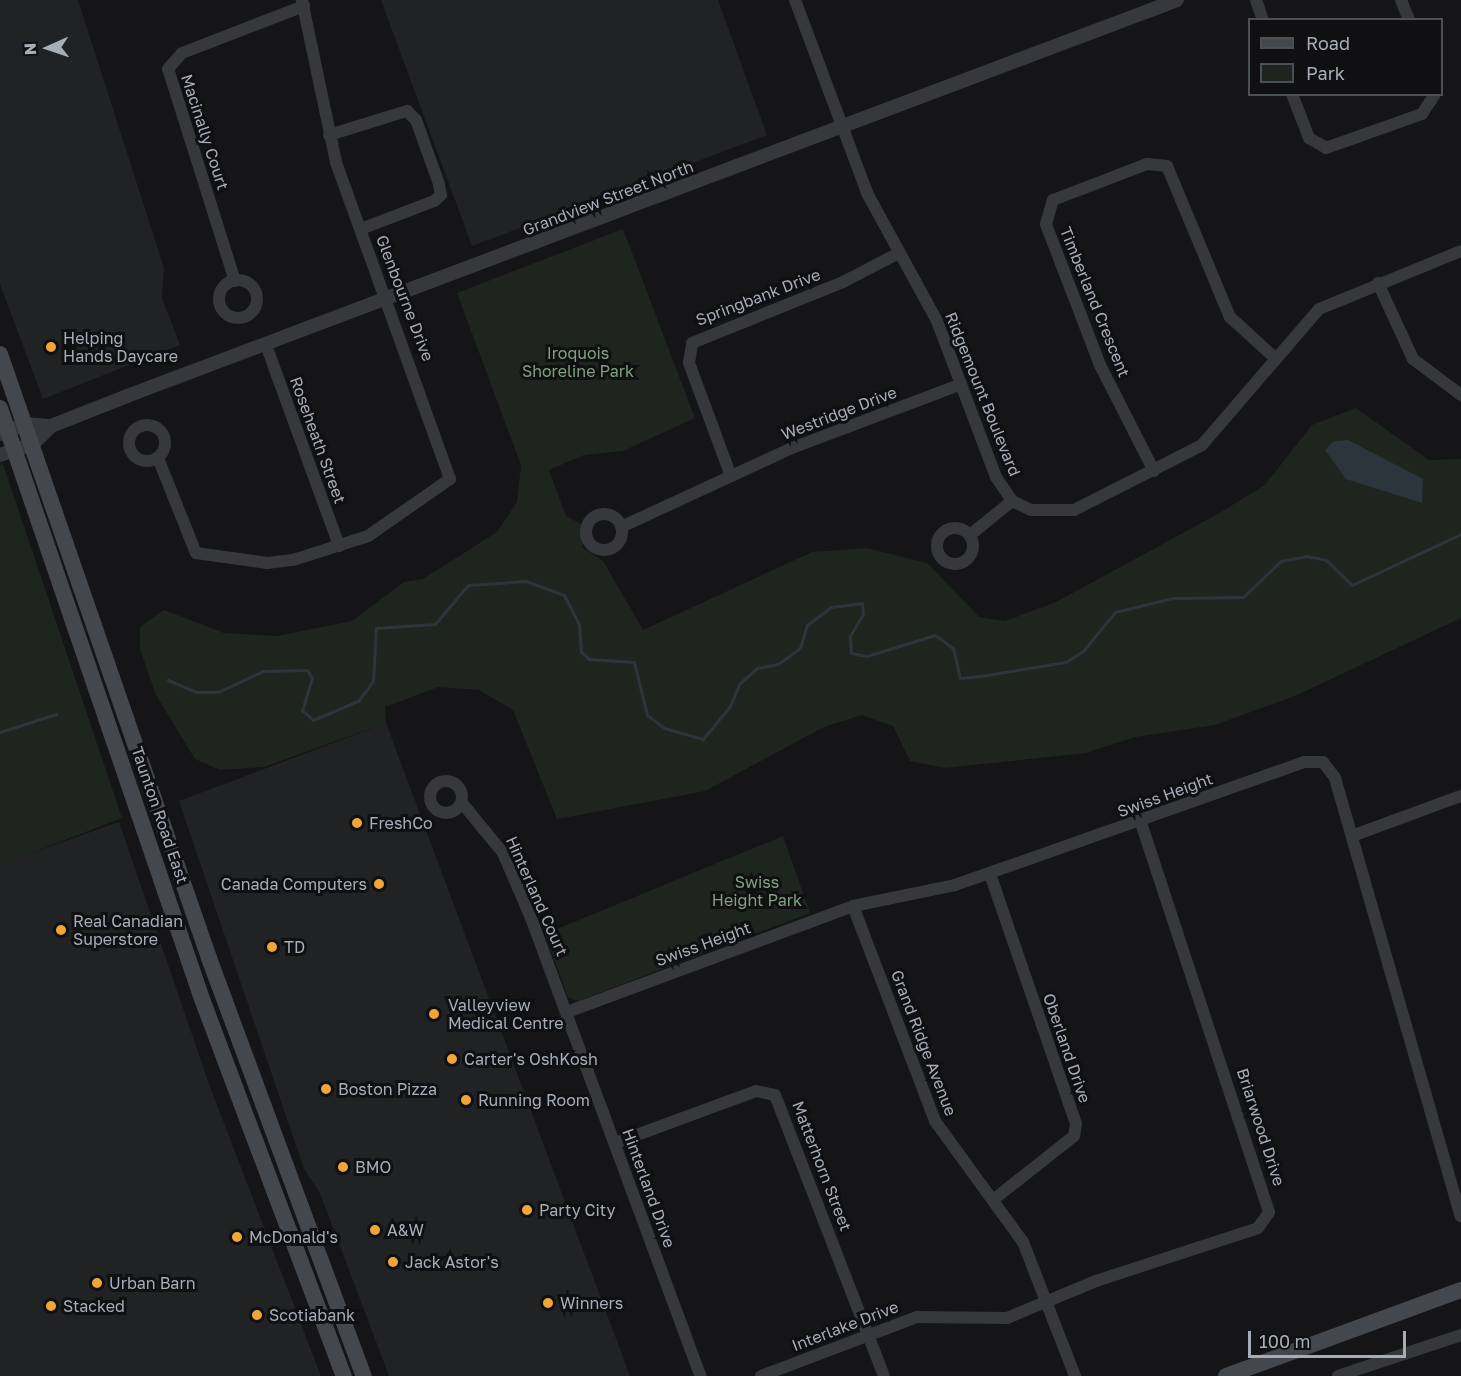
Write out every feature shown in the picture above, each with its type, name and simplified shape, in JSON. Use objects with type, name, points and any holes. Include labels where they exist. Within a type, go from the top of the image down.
[{"type":"main road","name":"Taunton Road East","points":[[0,354],[34,443],[209,958],[364,1376]]},
{"type":"main road","name":"Taunton Road East","points":[[0,408],[8,452],[202,999],[344,1376]]},
{"type":"main road","points":[[1226,1376],[1461,1290]]},
{"type":"street","name":"Ridgemount Boulevard","points":[[795,0],[867,193],[937,321],[996,477],[1012,501],[1040,513],[1067,513],[1154,471],[1210,439],[1319,309],[1461,251]]},
{"type":"street","name":"Grandview Street North","points":[[8,452],[34,443],[51,426],[1177,0]]},
{"type":"street","points":[[1256,0],[1262,18]]},
{"type":"street","points":[[1401,0],[1407,18]]},
{"type":"street","name":"Glenbourne Drive","points":[[303,3],[329,135],[450,479],[368,536],[339,546]]},
{"type":"street","name":"Macinally Court","points":[[235,281],[168,69],[182,53],[303,3]]},
{"type":"street","points":[[1293,96],[1309,138],[1326,148],[1422,114],[1434,96]]},
{"type":"street","points":[[329,135],[407,111],[416,120],[440,184],[441,195],[434,201],[361,229]]},
{"type":"street","name":"Timberland Crescent","points":[[1154,471],[1100,365],[1046,224],[1053,200],[1147,164],[1167,166],[1230,317],[1276,359]]},
{"type":"street","name":"Springbank Drive","points":[[731,476],[691,371],[692,344],[843,282],[899,253]]},
{"type":"street","points":[[1378,283],[1413,360],[1461,395]]},
{"type":"street","name":"Roseheath Street","points":[[266,345],[339,546]]},
{"type":"street","name":"Westridge Drive","points":[[621,527],[731,476],[961,384]]},
{"type":"street","name":"Grandview Street North","points":[[4,433],[26,424],[51,426]]},
{"type":"street","points":[[158,458],[190,545],[200,555],[279,563],[339,546]]},
{"type":"street","points":[[970,535],[1012,501]]},
{"type":"street","name":"Swiss Height","points":[[567,1012],[854,906],[990,874],[1304,762],[1323,762],[1335,778],[1461,1216]]},
{"type":"street","points":[[1352,836],[1461,796]]},
{"type":"street","name":"Hinterland Court","points":[[462,803],[503,853],[567,1012]]},
{"type":"street","name":"Briarwood Drive","points":[[1046,1299],[1258,1228],[1269,1212],[1263,1181],[1141,822]]},
{"type":"street","name":"Oberland Drive","points":[[990,874],[1076,1124],[1074,1136],[993,1200]]},
{"type":"street","name":"Grand Ridge Avenue","points":[[854,906],[935,1121],[1023,1242],[1075,1376]]},
{"type":"street","name":"Hinterland Drive","points":[[567,1012],[700,1376]]},
{"type":"street","name":"Matterhorn Street","points":[[615,1143],[756,1090],[775,1095],[884,1376]]},
{"type":"street","name":"Interlake Drive","points":[[761,1376],[917,1317],[1007,1318],[1046,1299]]},
{"type":"street","points":[[1338,1376],[1461,1335]]},
{"type":"shaded area","points":[[0,0],[78,0],[164,268],[162,298],[180,345],[43,399],[0,284]]},
{"type":"shaded area","points":[[381,0],[718,0],[767,135],[472,246]]},
{"type":"shaded area","points":[[1348,440],[1423,479],[1422,503],[1346,479],[1325,450],[1334,441]]},
{"type":"shaded area","points":[[386,723],[630,1376],[389,1376],[320,1193],[304,1169],[179,801]]},
{"type":"shaded area","points":[[119,822],[209,1084],[321,1376],[0,1376],[0,864]]},
{"type":"green space","name":"Iroquois Shoreline Park","points":[[623,229],[695,418],[623,451],[584,455],[549,470],[566,516],[581,524],[583,548],[603,561],[643,630],[812,552],[867,548],[927,563],[979,617],[1005,621],[1056,602],[1216,515],[1265,485],[1312,425],[1356,408],[1429,460],[1461,459],[1461,618],[1297,695],[1215,725],[1135,737],[1086,753],[945,768],[910,761],[893,726],[862,715],[824,727],[705,791],[557,819],[513,710],[479,690],[438,687],[385,707],[386,723],[264,767],[220,770],[195,759],[156,695],[140,649],[140,627],[164,610],[224,633],[277,636],[352,621],[404,582],[423,579],[497,532],[517,502],[521,465],[457,293]]},
{"type":"green space","points":[[3,464],[122,818],[0,865],[0,465]]},
{"type":"green space","name":"Swiss Height Park","points":[[783,836],[810,913],[578,1001],[568,997],[545,934]]},
{"type":"waterway","points":[[168,680],[196,692],[218,692],[263,671],[307,670],[312,678],[302,710],[313,720],[358,701],[373,681],[376,628],[435,624],[468,585],[526,581],[564,595],[579,624],[581,652],[589,659],[634,662],[647,715],[664,728],[703,739],[730,706],[740,683],[757,668],[778,664],[800,648],[807,625],[831,607],[862,603],[863,614],[850,636],[851,653],[867,656],[935,635],[953,648],[960,678],[987,675],[1066,662],[1083,651],[1115,612],[1173,598],[1243,597],[1281,561],[1306,556],[1326,560],[1352,585],[1461,534]]},
{"type":"waterway","points":[[0,732],[56,714]]},
{"type":"place","name":"Helping Hands Daycare","points":[[51,347]]},
{"type":"place","name":"FreshCo","points":[[357,823]]},
{"type":"place","name":"Canada Computers","points":[[379,884]]},
{"type":"place","name":"Real Canadian Superstore","points":[[61,930]]},
{"type":"place","name":"TD","points":[[272,947]]},
{"type":"place","name":"Valleyview Medical Centre","points":[[434,1014]]},
{"type":"place","name":"Carter's OshKosh","points":[[452,1059]]},
{"type":"place","name":"Boston Pizza","points":[[326,1089]]},
{"type":"place","name":"Running Room","points":[[466,1100]]},
{"type":"place","name":"BMO","points":[[343,1167]]},
{"type":"place","name":"Party City","points":[[527,1210]]},
{"type":"place","name":"A&W","points":[[375,1230]]},
{"type":"place","name":"McDonald's","points":[[237,1237]]},
{"type":"place","name":"Jack Astor's","points":[[393,1262]]},
{"type":"place","name":"Urban Barn","points":[[97,1283]]},
{"type":"place","name":"Winners","points":[[548,1303]]},
{"type":"place","name":"Stacked","points":[[51,1306]]},
{"type":"place","name":"Scotiabank","points":[[257,1315]]}]
